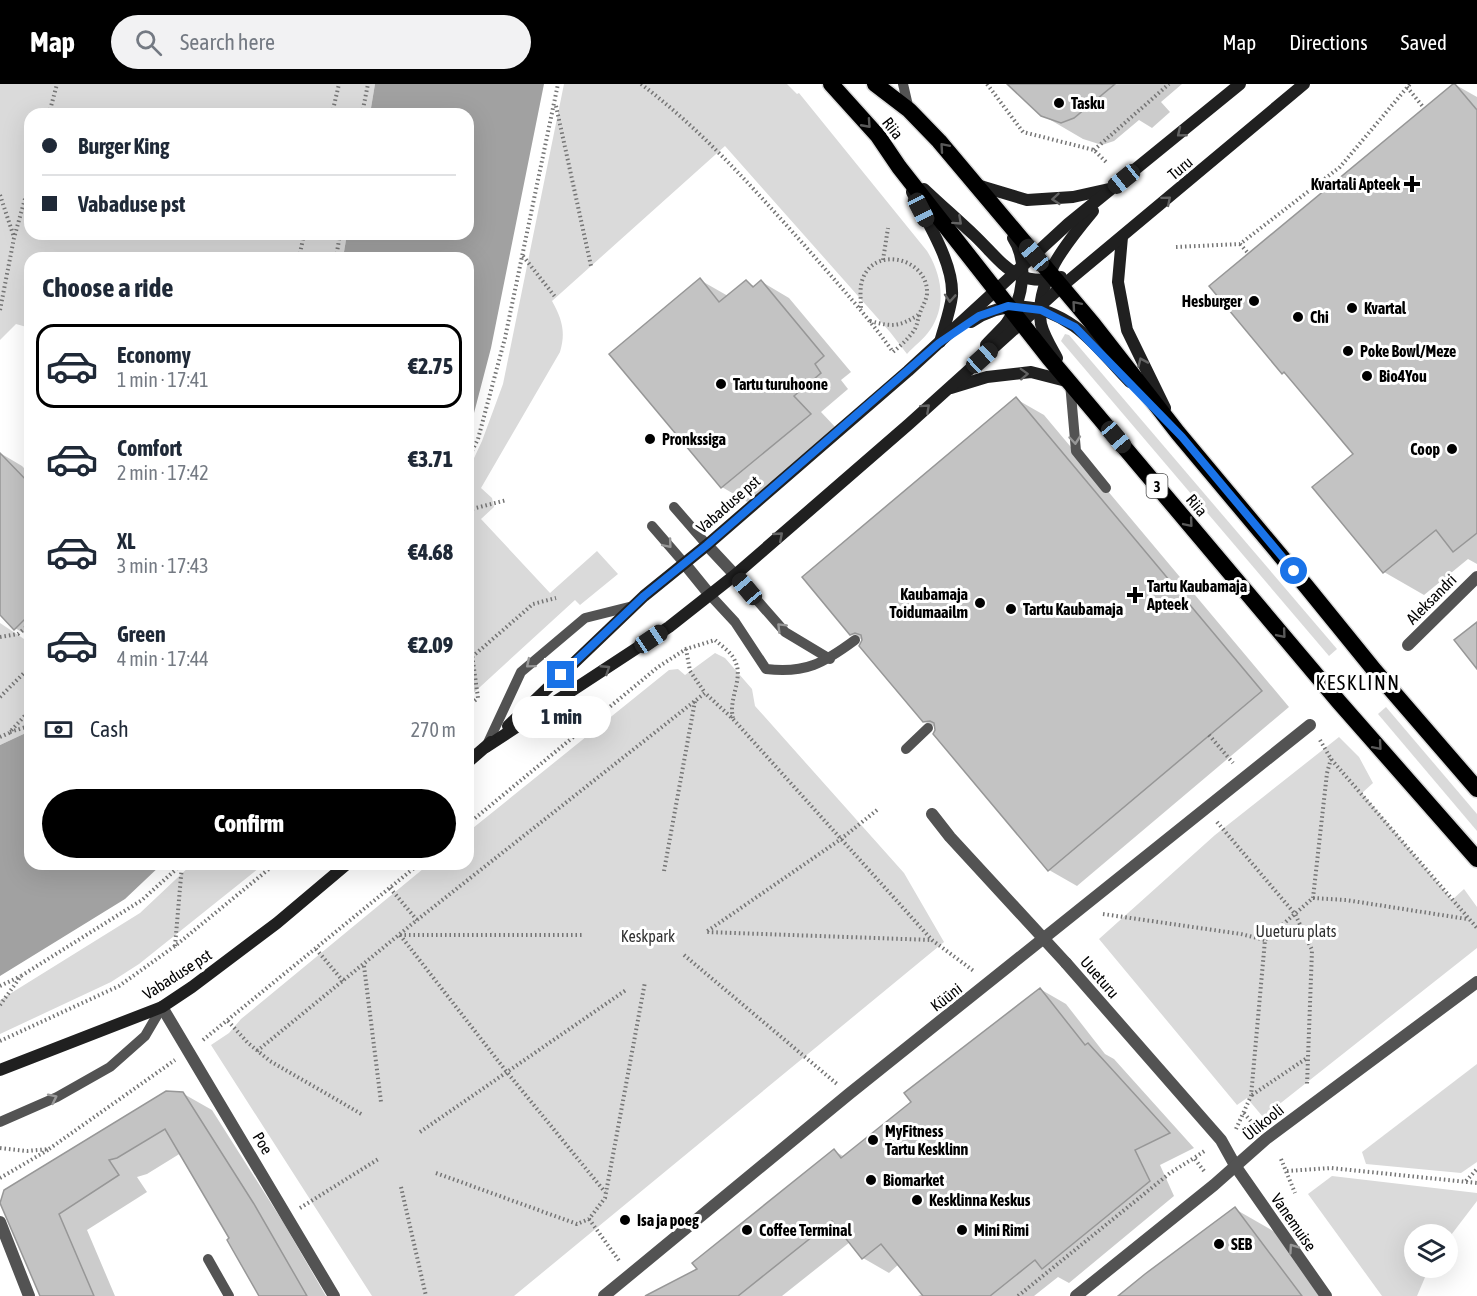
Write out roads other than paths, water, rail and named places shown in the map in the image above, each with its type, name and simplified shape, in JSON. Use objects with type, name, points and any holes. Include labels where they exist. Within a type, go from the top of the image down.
[{"type":"highway","name":"Riia","points":[[831,84],[878,136],[899,167],[1070,382],[1339,702],[1477,859]]},
{"type":"highway","name":"Riia","points":[[875,84],[909,110],[939,141],[976,185],[1023,268],[1053,280],[1375,671],[1477,789]]},
{"type":"main road","name":"Turu","points":[[997,291],[1113,188],[1240,84]]},
{"type":"main road","name":"Turu","points":[[1014,312],[1039,308],[1053,280],[1122,237],[1304,84]]},
{"type":"main road","points":[[899,167],[978,239],[993,256],[1053,280],[1074,234],[1113,188]]},
{"type":"main road","points":[[899,167],[942,252],[950,277],[951,303],[939,343]]},
{"type":"main road","points":[[976,185],[1027,200],[1073,197],[1113,188]]},
{"type":"main road","points":[[1122,237],[1118,282],[1127,330],[1178,433]]},
{"type":"main road","points":[[939,343],[979,316],[1014,312],[1023,268]]},
{"type":"main road","name":"Vabaduse pst","points":[[474,757],[633,606],[707,545],[997,291]]},
{"type":"main road","points":[[1039,308],[1061,318],[1084,334],[1178,433]]},
{"type":"main road","points":[[1039,308],[1041,324],[1048,342],[1070,382]]},
{"type":"main road","name":"Vabaduse pst","points":[[486,747],[669,627],[711,595],[947,389],[1014,312]]},
{"type":"main road","points":[[947,389],[987,376],[1031,372],[1070,382]]},
{"type":"main road","name":"Vabaduse pst","points":[[0,1070],[162,1007],[277,923],[340,870]]},
{"type":"street","points":[[707,545],[735,575]]},
{"type":"street","points":[[684,563],[711,595]]},
{"type":"street","name":"Aleksandri","points":[[1408,645],[1477,577]]},
{"type":"street","name":"Küüni","points":[[606,1296],[628,1275],[849,1094],[1310,725]]},
{"type":"street","name":"Uueturu","points":[[932,814],[1221,1140],[1236,1167]]},
{"type":"street","name":"Ülikooli","points":[[1076,1296],[1236,1167],[1266,1139],[1477,982]]},
{"type":"street","name":"Poe","points":[[162,1007],[334,1296]]},
{"type":"street","name":"Vanemuise","points":[[1236,1167],[1326,1296]]},
{"type":"street","points":[[0,1222],[29,1296]]},
{"type":"lane","points":[[903,84],[909,110]]},
{"type":"lane","points":[[1070,382],[1076,451],[1106,488]]},
{"type":"lane","points":[[674,507],[707,545]]},
{"type":"lane","points":[[652,525],[684,563]]},
{"type":"lane","points":[[735,575],[785,632],[830,659]]},
{"type":"lane","points":[[711,595],[735,622],[766,669],[799,670],[830,659],[855,640]]},
{"type":"lane","points":[[486,747],[521,672],[585,618],[633,606]]},
{"type":"lane","points":[[906,749],[928,728]]},
{"type":"lane","points":[[0,1122],[57,1097],[110,1067],[145,1036],[162,1007]]},
{"type":"lane","points":[[208,1259],[229,1296]]},
{"type":"place","name":"Tasku","points":[[1059,103]]},
{"type":"place","name":"Kvartali Apteek","points":[[1412,184]]},
{"type":"place","name":"Hesburger","points":[[1254,301]]},
{"type":"place","name":"Kvartal","points":[[1352,308]]},
{"type":"place","name":"Chi","points":[[1298,317]]},
{"type":"place","name":"Poke Bowl/Meze","points":[[1348,351]]},
{"type":"place","name":"Bio4You","points":[[1367,376]]},
{"type":"place","name":"Tartu turuhoone","points":[[721,384]]},
{"type":"place","name":"Pronkssiga","points":[[650,439]]},
{"type":"place","name":"Coop","points":[[1452,449]]},
{"type":"place","name":"Tartu Kaubamaja Apteek","points":[[1135,595]]},
{"type":"place","name":"Kaubamaja Toidumaailm","points":[[980,603]]},
{"type":"place","name":"Tartu Kaubamaja","points":[[1011,609]]},
{"type":"place","name":"MyFitness Tartu Kesklinn","points":[[873,1140]]},
{"type":"place","name":"Biomarket","points":[[871,1180]]},
{"type":"place","name":"Kesklinna Keskus","points":[[917,1200]]},
{"type":"place","name":"Isa ja poeg","points":[[625,1220]]},
{"type":"place","name":"Coffee Terminal","points":[[747,1230]]},
{"type":"place","name":"Mini Rimi","points":[[962,1230]]},
{"type":"place","name":"SEB","points":[[1219,1244]]},
{"type":"district","name":"KESKLINN","points":[[1358,682]]},
{"type":"park label","name":"Uueturu plats","points":[[1296,931]]},
{"type":"park label","name":"Keskpark","points":[[648,936]]}]
